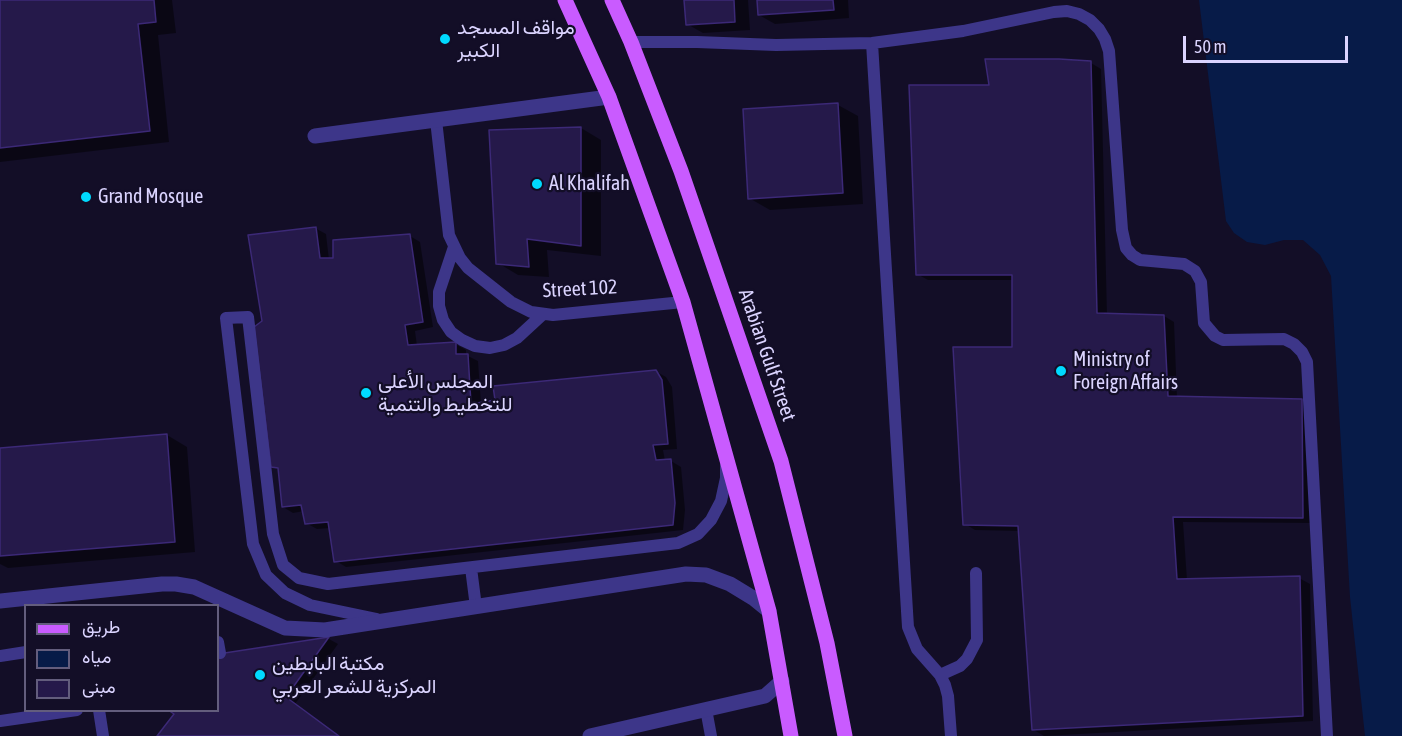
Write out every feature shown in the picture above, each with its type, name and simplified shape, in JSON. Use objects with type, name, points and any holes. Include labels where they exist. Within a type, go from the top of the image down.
[{"type":"main road","points":[[565,0],[609,97],[683,302],[769,611],[791,736]]},
{"type":"main road","name":"Arabian Gulf Street","points":[[612,0],[631,42],[681,171],[781,461],[827,643],[845,736]]},
{"type":"street","points":[[315,136],[609,97]]},
{"type":"street","points":[[0,601],[82,599],[176,584],[194,587],[285,628],[325,630],[686,574],[706,575],[730,585],[753,598],[769,611]]},
{"type":"street","points":[[591,736],[765,696],[782,681]]},
{"type":"lane","points":[[631,42],[776,45],[872,43],[963,32],[1054,12],[1067,11],[1090,20],[1099,29],[1109,51],[1122,230],[1126,248],[1140,260],[1184,264],[1195,271],[1201,282],[1204,323],[1208,331],[1215,336],[1223,340],[1284,339],[1302,352],[1307,362],[1327,736]]},
{"type":"lane","points":[[872,43],[908,627],[917,649],[940,675],[948,696],[951,736]]},
{"type":"lane","name":"Street 102","points":[[436,120],[446,223],[454,247],[468,268],[511,302],[520,308],[542,315],[683,302]]},
{"type":"lane","points":[[454,247],[439,292],[439,306],[443,320],[451,332],[462,340],[483,347],[504,345],[517,338],[542,315]]},
{"type":"lane","points":[[385,621],[310,605],[285,593],[266,575],[253,544],[226,318],[248,317],[273,534],[283,564],[299,578],[328,584],[678,543],[698,534],[711,520],[721,501],[726,478],[726,453]]},
{"type":"lane","points":[[471,568],[476,607]]},
{"type":"lane","points":[[940,675],[960,666],[967,659],[977,640],[976,573]]},
{"type":"lane","points":[[0,656],[24,652]]},
{"type":"lane","points":[[706,710],[711,736]]},
{"type":"lane","points":[[0,720],[68,712]]},
{"type":"lane","points":[[99,712],[103,736]]},
{"type":"water","points":[[1199,0],[1402,0],[1402,736],[1365,736],[1350,597],[1331,276],[1320,255],[1303,240],[1284,240],[1265,245],[1247,242],[1234,233],[1226,221]]},
{"type":"building","points":[[0,0],[154,0],[156,22],[138,24],[150,131],[0,148]]},
{"type":"building","points":[[684,0],[734,0],[735,22],[686,25]]},
{"type":"building","points":[[757,0],[833,0],[834,10],[758,15]]},
{"type":"building","name":"Ministry of Foreign Affairs","points":[[985,59],[1091,61],[1097,313],[1164,315],[1168,396],[1302,399],[1303,518],[1173,517],[1177,579],[1300,576],[1303,716],[1032,730],[1018,526],[963,525],[953,347],[1012,347],[1012,275],[916,275],[909,85],[989,85]]},
{"type":"building","points":[[838,103],[843,193],[748,199],[743,109]]},
{"type":"building","name":"Al Khalifah","points":[[581,127],[581,246],[527,239],[529,267],[496,264],[489,130]]},
{"type":"building","name":"المجلس الأعلى للتخطيط والتنمية","points":[[316,227],[320,258],[333,258],[333,240],[410,234],[423,322],[405,325],[408,345],[456,342],[456,354],[468,354],[471,404],[495,400],[493,386],[656,370],[662,380],[668,444],[653,445],[656,460],[671,459],[675,503],[673,525],[334,562],[328,522],[305,524],[301,505],[282,507],[278,468],[271,467],[254,327],[262,321],[248,235]]},
{"type":"building","points":[[167,434],[175,542],[0,556],[0,448]]},
{"type":"building","name":"مكتبة البابطين المركزية للشعر العربي","points":[[329,637],[286,697],[339,736],[157,736],[174,714],[171,712],[219,712],[219,654]]},
{"type":"place","name":"مواقف المسجد الكبير","points":[[445,39]]},
{"type":"place","name":"Al Khalifah","points":[[537,184]]},
{"type":"place","name":"Grand Mosque","points":[[86,197]]},
{"type":"place","name":"Ministry of Foreign Affairs","points":[[1061,371]]},
{"type":"place","name":"المجلس الأعلى للتخطيط والتنمية","points":[[366,393]]},
{"type":"place","name":"مكتبة البابطين المركزية للشعر العربي","points":[[260,675]]}]
